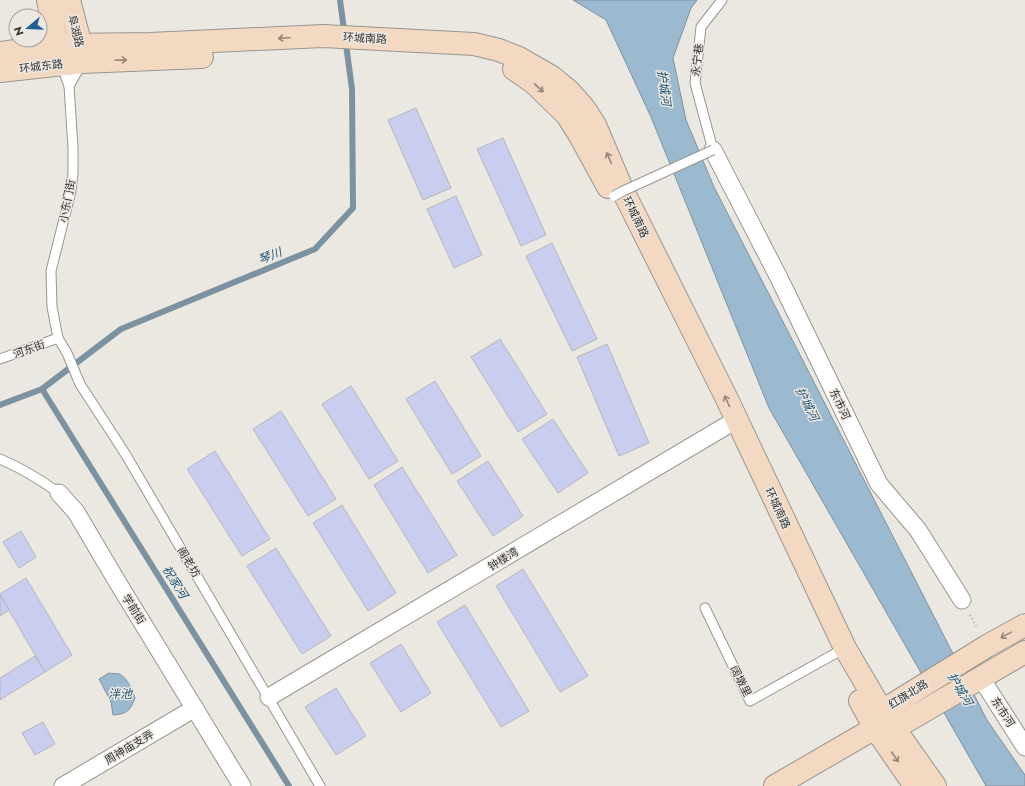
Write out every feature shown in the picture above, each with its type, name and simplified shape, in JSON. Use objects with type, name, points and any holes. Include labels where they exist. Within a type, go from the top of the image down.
[{"type":"main road","name":"阜湖路","points":[[60,7],[82,54]]},
{"type":"main road","name":"阜湖路","points":[[59,54],[60,7]]},
{"type":"main road","name":"环城南路","points":[[82,54],[150,44],[324,43],[370,45],[483,58],[503,63],[520,72],[539,88],[567,115],[618,194],[840,651],[884,722],[915,786]]},
{"type":"main road","name":"环城东路","points":[[0,53],[82,54]]},
{"type":"main road","name":"环城东路","points":[[0,71],[59,54]]},
{"type":"main road","name":"红旗北路","points":[[775,786],[884,722],[922,685],[1025,625]]},
{"type":"main road","points":[[884,722],[931,706],[1025,652]]},
{"type":"main road","name":"环城南路","points":[[884,722],[936,786]]},
{"type":"street","name":"东市河","points":[[713,150],[779,278],[879,484],[918,530],[962,600]]},
{"type":"street","name":"钟楼湾","points":[[269,698],[730,423]]},
{"type":"street","name":"学前街","points":[[59,493],[76,512],[242,786]]},
{"type":"street","name":"东市河","points":[[990,672],[1025,747]]},
{"type":"street","name":"周神庙支弄","points":[[63,786],[195,708]]},
{"type":"lane","name":"永宁巷","points":[[713,150],[695,83],[701,27],[722,0]]},
{"type":"lane","name":"小东门街","points":[[58,338],[52,308],[51,271],[71,191],[73,173],[69,86],[59,54]]},
{"type":"lane","points":[[69,86],[82,54]]},
{"type":"lane","points":[[618,194],[713,150]]},
{"type":"lane","name":"阁老坊","points":[[58,338],[67,353],[80,384],[126,455],[320,786]]},
{"type":"lane","name":"河东街","points":[[0,359],[58,338]]},
{"type":"lane","name":"学前街","points":[[0,460],[11,464],[41,480],[59,493]]},
{"type":"lane","name":"阔墩里","points":[[705,608],[750,700],[840,651]]},
{"type":"path","points":[[962,600],[987,646]]},
{"type":"water","name":"护城河","points":[[573,0],[697,0],[691,8],[673,58],[686,120],[714,187],[987,720],[1025,775],[1025,786],[986,786],[769,408],[651,117],[606,20]]},
{"type":"water","name":"泮池","points":[[109,673],[119,674],[125,678],[135,698],[130,709],[125,713],[113,715],[111,702],[99,679]]},
{"type":"building","points":[[416,108],[451,188],[423,200],[388,120]]},
{"type":"building","points":[[503,138],[546,235],[521,246],[477,149]]},
{"type":"building","points":[[456,196],[482,255],[454,268],[427,209]]},
{"type":"building","points":[[552,243],[597,339],[572,351],[526,256]]},
{"type":"building","points":[[500,339],[547,414],[518,432],[471,357]]},
{"type":"building","points":[[607,344],[649,443],[619,456],[577,357]]},
{"type":"building","points":[[435,381],[481,456],[452,474],[406,399]]},
{"type":"building","points":[[351,386],[398,461],[369,479],[322,404]]},
{"type":"building","points":[[281,411],[336,499],[308,516],[253,429]]},
{"type":"building","points":[[553,419],[588,473],[558,493],[522,439]]},
{"type":"building","points":[[215,451],[270,539],[242,556],[187,469]]},
{"type":"building","points":[[488,461],[523,516],[493,536],[457,481]]},
{"type":"building","points":[[402,467],[457,555],[428,573],[374,485]]},
{"type":"building","points":[[342,505],[396,593],[368,611],[313,523]]},
{"type":"building","points":[[21,531],[36,557],[19,568],[3,542]]},
{"type":"building","points":[[276,548],[331,636],[302,654],[247,566]]},
{"type":"building","points":[[523,569],[588,676],[560,692],[496,586]]},
{"type":"building","points":[[26,578],[72,655],[45,672],[0,595]]},
{"type":"building","points":[[0,595],[9,610],[0,616]]},
{"type":"building","points":[[465,605],[529,711],[501,727],[437,622]]},
{"type":"building","points":[[401,644],[431,693],[401,712],[370,663]]},
{"type":"building","points":[[35,656],[45,672],[0,700],[0,678]]},
{"type":"building","points":[[336,688],[366,736],[336,755],[305,707]]},
{"type":"building","points":[[43,722],[55,744],[35,755],[22,733]]},
{"type":"waterway","name":"琴川","points":[[0,405],[42,389],[121,329],[315,249],[353,208],[352,89],[340,0]]},
{"type":"waterway","name":"祝家河","points":[[42,389],[289,786]]}]
